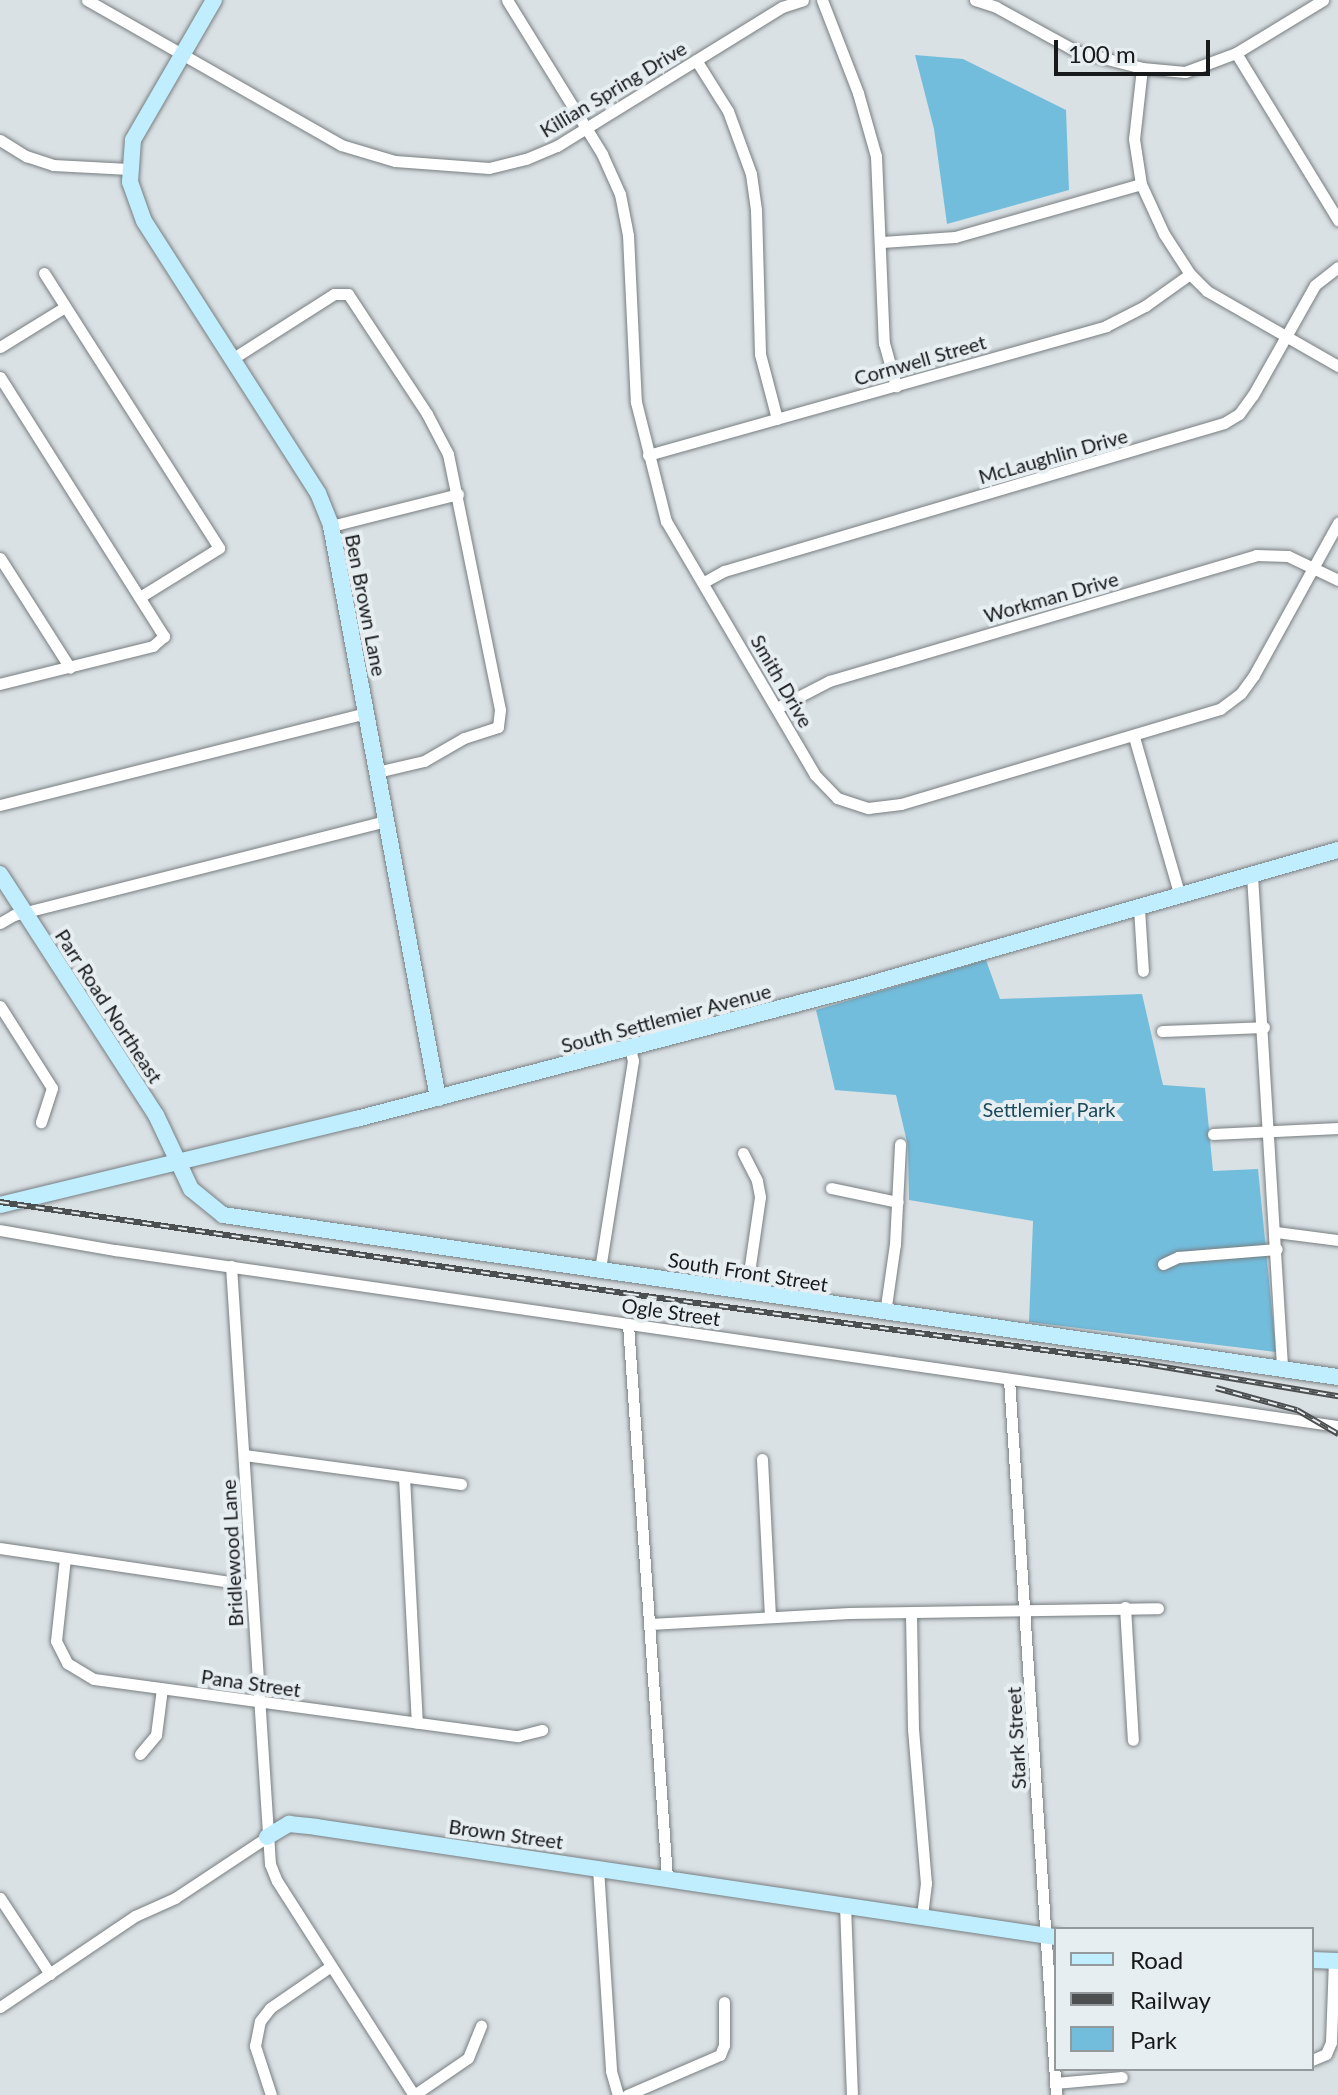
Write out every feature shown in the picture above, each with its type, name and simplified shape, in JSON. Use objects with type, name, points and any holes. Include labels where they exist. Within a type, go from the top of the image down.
[{"type":"main road","points":[[129,169],[133,140],[214,0]]},
{"type":"main road","name":"Ben Brown Lane","points":[[129,169],[137,209],[318,493],[331,526],[438,1098]]},
{"type":"main road","name":"South Settlemier Avenue","points":[[0,1205],[630,1048],[911,973],[1338,850]]},
{"type":"main road","name":"Parr Road Northeast","points":[[0,874],[156,1115],[178,1163]]},
{"type":"main road","name":"South Front Street","points":[[178,1163],[197,1196],[213,1210],[235,1218],[1338,1377]]},
{"type":"main road","name":"Brown Street","points":[[267,1837],[281,1827],[293,1824],[1051,1936]]},
{"type":"main road","points":[[1314,1960],[1336,1961]]},
{"type":"street","name":"Killian Spring Drive","points":[[87,0],[341,145],[395,161],[489,168],[526,159],[585,129],[782,7],[803,0]]},
{"type":"street","name":"Smith Drive","points":[[507,0],[609,168],[623,208],[628,235],[636,402],[666,521],[821,784],[837,798],[868,808],[901,804],[1212,713],[1233,700],[1254,675],[1338,523]]},
{"type":"street","points":[[822,0],[869,125],[880,185],[884,343],[896,386]]},
{"type":"street","points":[[975,0],[996,7],[1076,51],[1142,68],[1185,72],[1236,53],[1323,0]]},
{"type":"street","points":[[1236,53],[1338,220]]},
{"type":"street","points":[[696,60],[728,111],[751,174],[756,210],[760,354],[777,419]]},
{"type":"street","points":[[1142,68],[1134,139],[1141,184],[1164,234],[1190,274],[1207,291],[1338,366]]},
{"type":"street","points":[[0,140],[26,156],[53,165],[129,169]]},
{"type":"street","points":[[882,242],[955,237],[1141,184]]},
{"type":"street","name":"McLaughlin Drive","points":[[704,582],[724,571],[1217,427],[1247,404],[1315,285],[1338,267]]},
{"type":"street","points":[[44,273],[219,548],[140,597]]},
{"type":"street","name":"Cornwell Street","points":[[648,455],[1106,326],[1145,306],[1190,274]]},
{"type":"street","points":[[232,359],[341,292],[354,299],[427,414],[448,454],[500,710],[498,727],[464,738],[424,761],[377,772]]},
{"type":"street","points":[[0,347],[65,307]]},
{"type":"street","points":[[0,377],[162,630],[163,640],[153,646],[0,684]]},
{"type":"street","points":[[331,526],[458,494]]},
{"type":"street","name":"Workman Drive","points":[[777,708],[829,681],[1256,555],[1288,556],[1338,580]]},
{"type":"street","points":[[0,558],[70,668]]},
{"type":"street","points":[[0,805],[366,713]]},
{"type":"street","points":[[1134,737],[1180,896]]},
{"type":"street","points":[[0,923],[25,912],[386,821]]},
{"type":"street","points":[[1252,875],[1264,1027],[1282,1369]]},
{"type":"street","points":[[1139,908],[1143,971]]},
{"type":"street","points":[[0,1006],[52,1088],[41,1122]]},
{"type":"street","points":[[1162,1031],[1264,1027]]},
{"type":"street","points":[[600,1269],[633,1061],[630,1048]]},
{"type":"street","points":[[1213,1134],[1338,1128]]},
{"type":"street","points":[[885,1313],[898,1202],[900,1144]]},
{"type":"street","points":[[743,1153],[757,1181],[760,1197],[746,1293]]},
{"type":"street","points":[[831,1188],[898,1202]]},
{"type":"street","name":"Ogle Street","points":[[0,1230],[1338,1426]]},
{"type":"street","points":[[1276,1232],[1338,1240]]},
{"type":"street","points":[[1163,1264],[1178,1257],[1277,1249]]},
{"type":"street","name":"Bridlewood Lane","points":[[231,1266],[267,1837],[274,1877],[414,2095]]},
{"type":"street","points":[[628,1324],[667,1877]]},
{"type":"street","name":"Stark Street","points":[[1009,1379],[1051,1936],[1054,2028]]},
{"type":"street","points":[[244,1455],[461,1484]]},
{"type":"street","points":[[762,1459],[770,1617]]},
{"type":"street","points":[[404,1477],[417,1723]]},
{"type":"street","points":[[0,1548],[251,1585]]},
{"type":"street","name":"Pana Street","points":[[65,1558],[56,1634],[62,1657],[75,1670],[94,1679],[518,1736],[542,1730]]},
{"type":"street","points":[[1125,1607],[1133,1740]]},
{"type":"street","points":[[650,1624],[770,1617],[1158,1608]]},
{"type":"street","points":[[911,1614],[913,1729],[926,1883],[922,1916]]},
{"type":"street","points":[[140,1754],[156,1735],[162,1688]]},
{"type":"street","name":"Brown Street","points":[[0,2007],[135,1916],[182,1895],[267,1837]]},
{"type":"street","points":[[598,1868],[611,2071],[618,2095]]},
{"type":"street","points":[[0,1898],[50,1974]]},
{"type":"street","points":[[845,1905],[852,2095]]},
{"type":"street","points":[[1314,2059],[1326,2054],[1331,2042],[1336,1961]]},
{"type":"street","points":[[271,2095],[255,2046],[260,2021],[270,2008],[331,1966]]},
{"type":"street","points":[[627,2095],[720,2055],[724,2045],[724,2002]]},
{"type":"street","points":[[414,2095],[468,2058],[481,2025]]},
{"type":"street","points":[[1056,2089],[1122,2077]]},
{"type":"green space","points":[[915,55],[963,59],[1066,110],[1069,190],[947,224],[934,129]]},
{"type":"green space","name":"Settlemier Park","points":[[986,960],[1000,999],[1142,994],[1163,1085],[1205,1088],[1213,1171],[1258,1169],[1276,1352],[1029,1322],[1033,1221],[909,1200],[908,1146],[896,1095],[835,1090],[816,1010]]},
{"type":"railway","points":[[0,1202],[630,1294],[1140,1363],[1338,1396]]},
{"type":"railway","points":[[1216,1388],[1297,1410],[1338,1434]]}]
